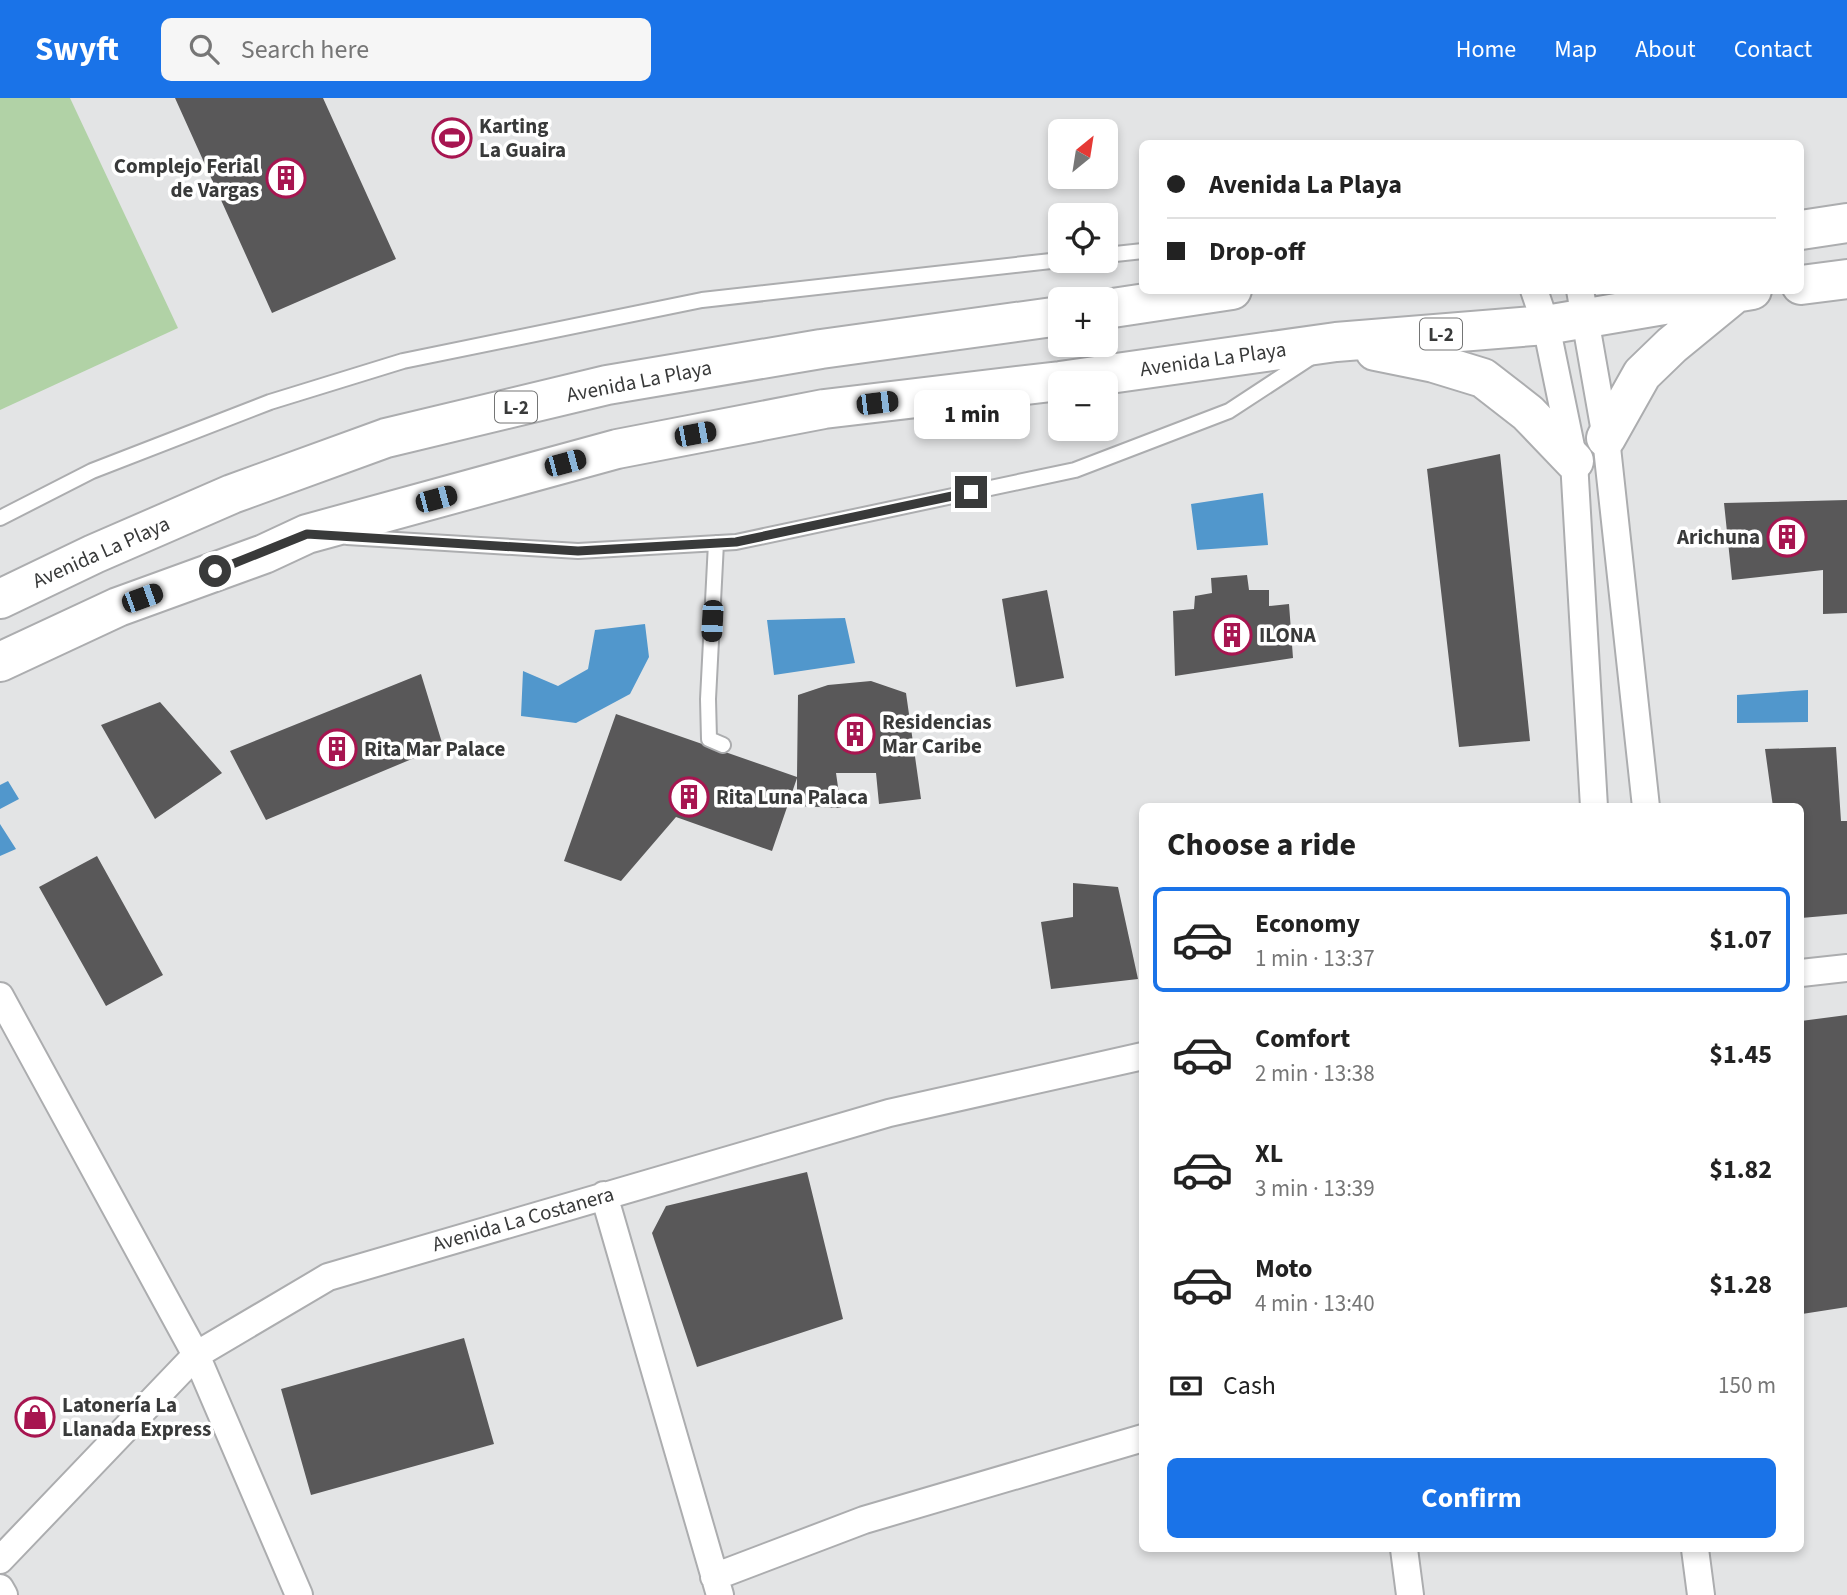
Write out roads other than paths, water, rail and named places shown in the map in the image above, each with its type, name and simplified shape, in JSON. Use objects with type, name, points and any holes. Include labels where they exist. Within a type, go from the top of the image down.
[{"type":"main road","points":[[1804,230],[1847,223]]},
{"type":"main road","points":[[1804,285],[1847,279]]},
{"type":"main road","points":[[1118,307],[1205,294]]},
{"type":"main road","name":"Avenida La Playa","points":[[0,662],[118,607],[264,554],[307,534],[617,449],[824,409],[1060,381],[1336,342],[1540,308],[1717,294]]},
{"type":"main road","name":"L-2","points":[[1606,438],[1642,374],[1672,345],[1741,294]]},
{"type":"main road","name":"Avenida La Playa","points":[[0,599],[94,554],[232,494],[386,438],[607,385],[821,349],[1048,318]]},
{"type":"main road","points":[[1336,342],[1434,363],[1483,379],[1528,413],[1574,461]]},
{"type":"street","points":[[1582,304],[1606,438],[1646,803]]},
{"type":"street","points":[[1540,308],[1574,461],[1594,803]]},
{"type":"street","points":[[1804,974],[1847,968]]},
{"type":"street","points":[[0,996],[196,1355],[299,1595]]},
{"type":"street","name":"Avenida La Costanera","points":[[0,1560],[196,1355],[328,1276],[889,1113],[1139,1057]]},
{"type":"street","points":[[604,1195],[717,1586],[864,1520],[1139,1439]]},
{"type":"street","points":[[1404,1552],[1410,1595]]},
{"type":"street","points":[[1695,1552],[1701,1595]]},
{"type":"street","points":[[0,1588],[4,1595]]},
{"type":"lane","points":[[1118,254],[1139,251]]},
{"type":"lane","points":[[0,518],[92,471],[231,416],[403,362],[702,300],[1048,261]]},
{"type":"lane","points":[[307,534],[578,551],[736,542],[1075,470],[1229,411],[1336,342]]},
{"type":"lane","points":[[716,543],[708,699],[709,739],[723,745]]},
{"type":"water","points":[[1263,493],[1268,545],[1197,550],[1191,504]]},
{"type":"water","points":[[845,618],[855,663],[774,675],[767,620]]},
{"type":"water","points":[[645,624],[649,657],[630,694],[576,723],[521,716],[523,671],[558,686],[588,669],[595,630]]},
{"type":"water","points":[[1808,690],[1808,722],[1737,723],[1737,695]]},
{"type":"water","points":[[8,781],[19,799],[0,809],[0,785]]},
{"type":"water","points":[[0,824],[16,849],[0,856]]},
{"type":"place","name":"Karting La Guaira","points":[[452,138]]},
{"type":"place","name":"Complejo Ferial de Vargas","points":[[286,178]]},
{"type":"place","name":"Arichuna","points":[[1787,537]]},
{"type":"place","name":"ILONA","points":[[1232,635]]},
{"type":"place","name":"Residencias Mar Caribe","points":[[855,734]]},
{"type":"place","name":"Rita Mar Palace","points":[[337,749]]},
{"type":"place","name":"Rita Luna Palaca","points":[[689,797]]},
{"type":"place","name":"Latonería La Llanada Express","points":[[35,1417]]}]
